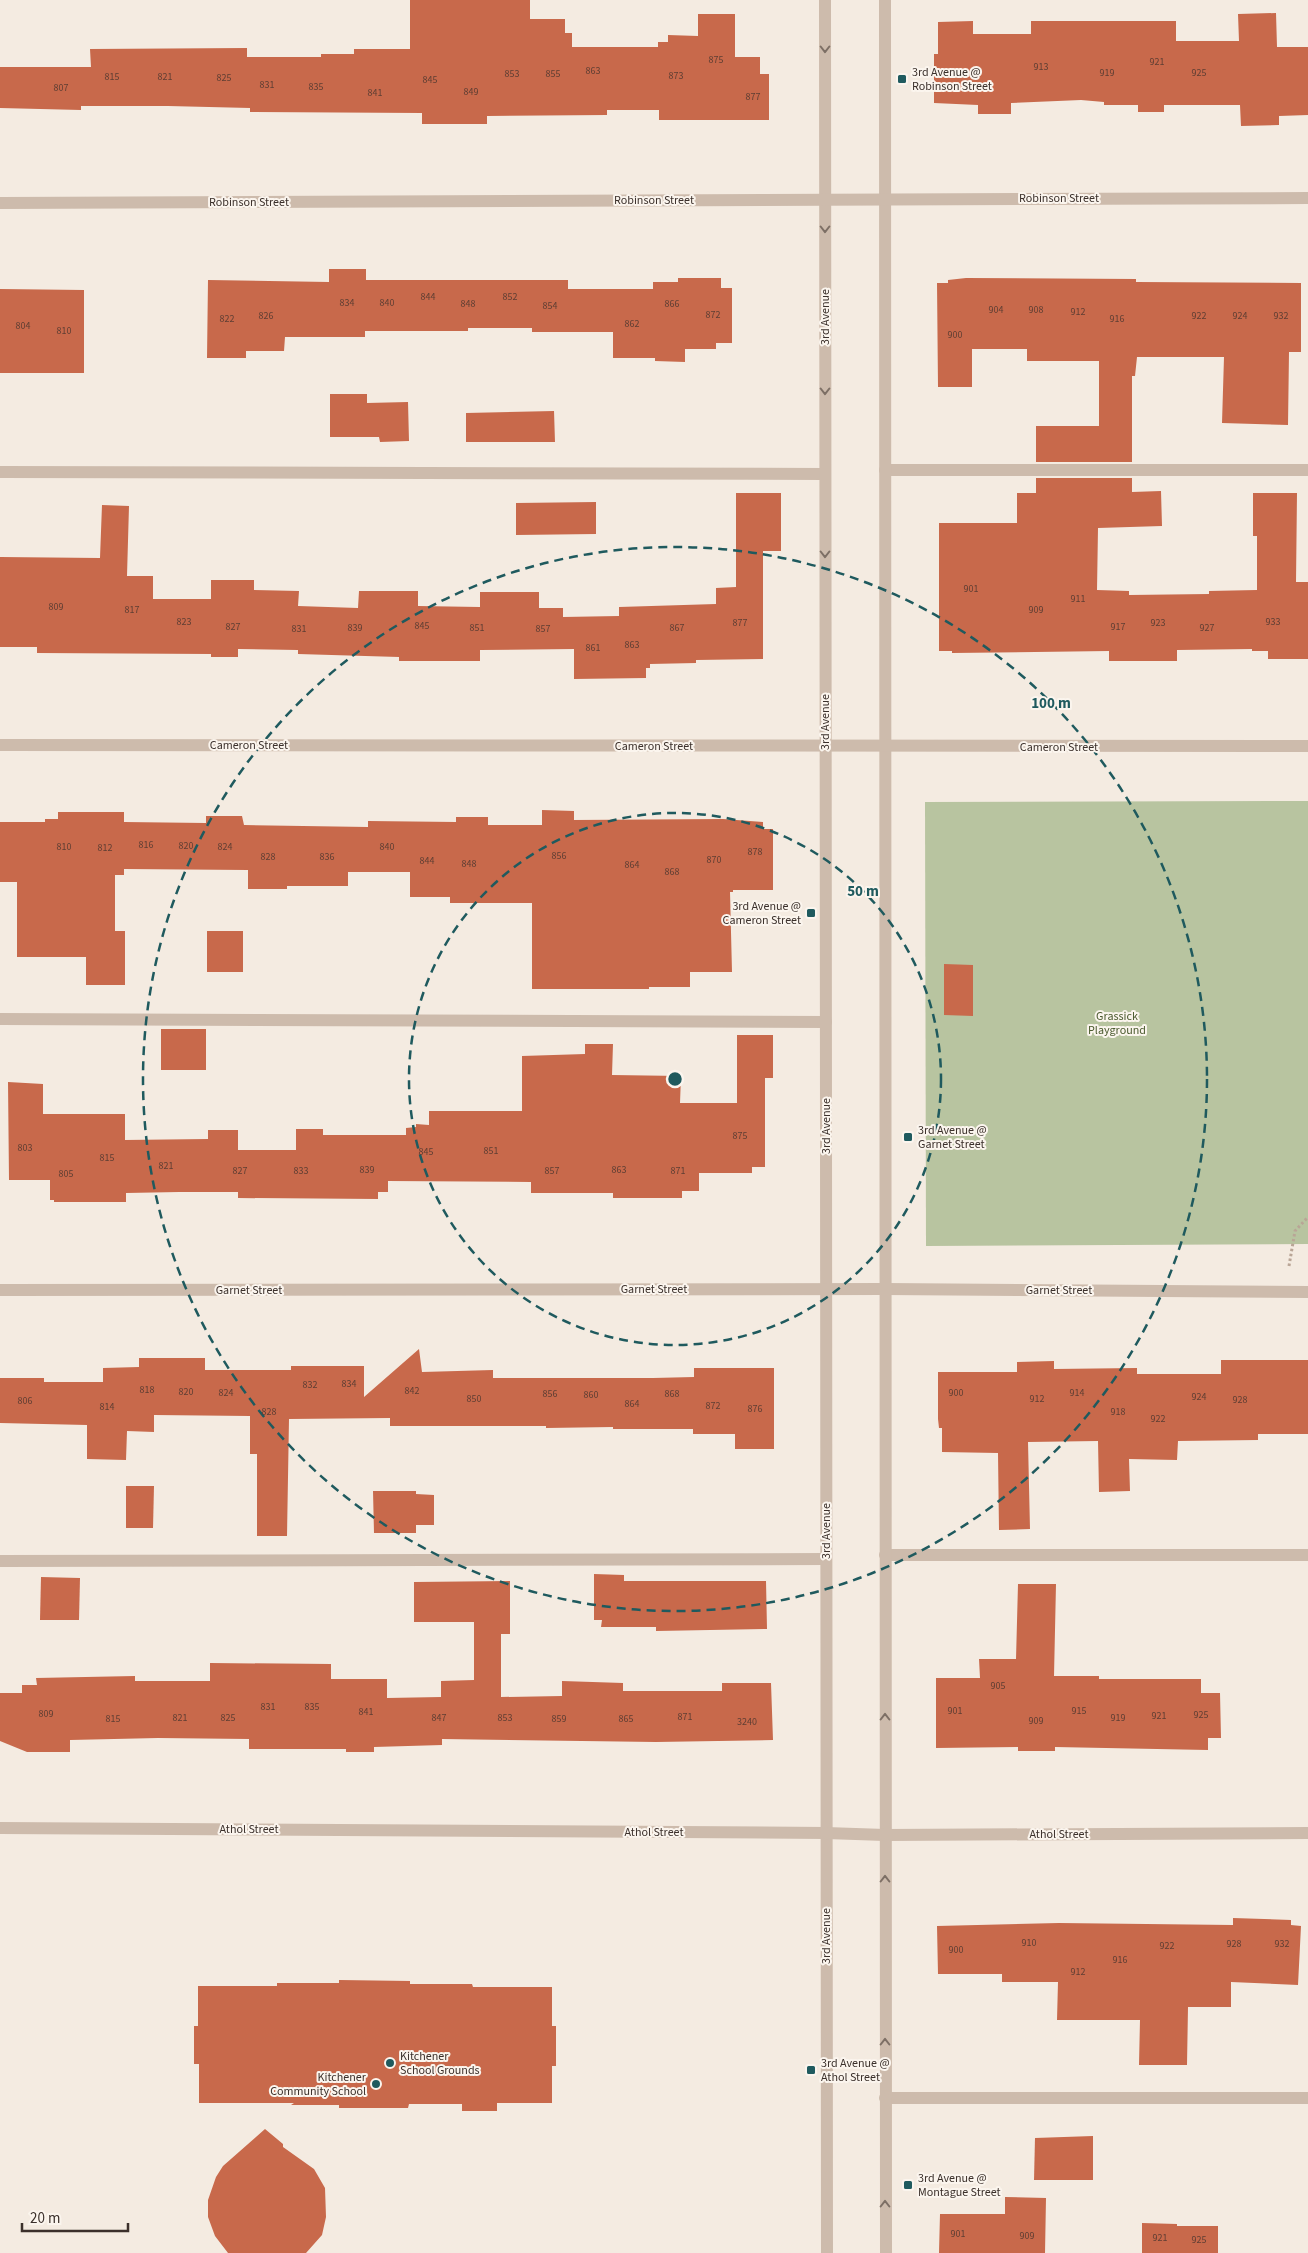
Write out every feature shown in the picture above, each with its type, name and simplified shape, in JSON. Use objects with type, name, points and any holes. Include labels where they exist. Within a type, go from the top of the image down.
[{"type":"street","name":"3rd Avenue","points":[[824,0],[827,2253]]},
{"type":"street","points":[[885,0],[886,2253]]},
{"type":"street","name":"Robinson Street","points":[[0,203],[885,198],[1308,198]]},
{"type":"street","points":[[885,470],[1308,470]]},
{"type":"street","points":[[0,472],[825,474]]},
{"type":"street","name":"Cameron Street","points":[[0,745],[1308,746]]},
{"type":"street","points":[[0,1019],[826,1022]]},
{"type":"street","name":"Garnet Street","points":[[0,1290],[885,1289],[1308,1292]]},
{"type":"street","points":[[885,1555],[1308,1555]]},
{"type":"street","points":[[0,1561],[826,1559]]},
{"type":"street","name":"Athol Street","points":[[0,1828],[826,1833],[885,1835],[1308,1833]]},
{"type":"street","points":[[885,2098],[1308,2098]]},
{"type":"path","points":[[1284,1292],[1295,1231],[1308,1217]]},
{"type":"green space","name":"Grassick Playground","points":[[1308,801],[1308,1244],[926,1246],[925,802]]},
{"type":"building","points":[[410,0],[530,0],[530,19],[565,19],[565,33],[572,33],[572,47],[658,47],[658,42],[668,42],[668,35],[698,36],[698,14],[735,14],[735,57],[760,57],[760,74],[769,74],[769,120],[659,120],[659,110],[607,110],[607,115],[487,116],[487,124],[422,124],[422,113],[250,112],[250,108],[168,106],[81,106],[81,110],[0,108],[0,67],[91,67],[90,49],[247,48],[247,57],[321,57],[321,54],[354,54],[354,49],[410,49]]},
{"type":"building","points":[[1276,13],[1277,47],[1308,47],[1308,115],[1279,116],[1279,125],[1241,126],[1240,105],[1164,105],[1164,112],[1138,112],[1138,105],[1104,105],[1104,102],[1081,100],[1011,103],[1011,114],[978,114],[978,105],[934,103],[934,54],[938,54],[938,22],[973,21],[973,34],[1031,34],[1031,21],[1176,21],[1176,41],[1239,41],[1238,14]]},
{"type":"building","points":[[329,269],[366,269],[366,280],[568,280],[568,289],[653,289],[653,282],[678,282],[678,278],[721,278],[721,288],[732,288],[732,343],[716,343],[716,349],[685,349],[685,362],[655,361],[655,358],[613,358],[613,332],[532,332],[532,328],[468,328],[468,331],[365,331],[365,337],[285,337],[284,351],[246,351],[246,358],[207,358],[208,280],[329,282]]},
{"type":"building","points":[[966,278],[1136,279],[1136,282],[1301,283],[1301,352],[1289,352],[1288,425],[1222,423],[1224,357],[1137,357],[1135,376],[1132,376],[1132,462],[1036,462],[1036,426],[1099,426],[1099,361],[1027,361],[1027,349],[972,349],[972,387],[938,387],[937,283],[948,283],[948,280]]},
{"type":"building","points":[[0,289],[84,290],[84,373],[0,373]]},
{"type":"building","points":[[330,394],[367,394],[367,403],[408,402],[409,441],[380,442],[379,437],[330,437]]},
{"type":"building","points":[[554,411],[555,442],[466,442],[466,413]]},
{"type":"building","points":[[1036,478],[1132,478],[1132,492],[1161,491],[1162,526],[1098,528],[1097,590],[1129,591],[1129,595],[1209,594],[1209,591],[1257,590],[1257,536],[1253,536],[1253,493],[1297,493],[1296,582],[1308,582],[1308,659],[1268,659],[1268,651],[1252,651],[1252,649],[1177,650],[1177,661],[1109,661],[1109,651],[952,653],[952,651],[939,651],[939,523],[1017,523],[1017,493],[1036,493]]},
{"type":"building","points":[[736,493],[781,493],[781,551],[763,551],[763,659],[696,660],[696,663],[650,664],[650,668],[646,668],[646,678],[574,679],[574,649],[480,650],[480,661],[399,661],[399,657],[298,654],[298,650],[238,649],[238,657],[211,657],[211,654],[37,653],[37,647],[0,647],[0,557],[100,558],[102,505],[129,506],[127,576],[153,576],[153,599],[211,599],[211,580],[254,580],[254,590],[299,591],[298,606],[358,608],[359,591],[418,591],[418,606],[480,607],[480,592],[539,592],[539,608],[563,608],[563,617],[619,616],[619,607],[716,604],[716,588],[736,587]]},
{"type":"building","points":[[596,502],[596,534],[516,535],[516,503]]},
{"type":"building","points":[[542,810],[574,811],[574,820],[723,819],[763,822],[763,829],[773,829],[773,890],[733,890],[733,892],[730,892],[732,972],[690,972],[690,987],[532,989],[532,903],[450,903],[450,897],[410,897],[410,872],[348,872],[348,886],[287,886],[287,889],[248,889],[248,870],[124,869],[124,875],[115,875],[115,931],[125,931],[125,985],[86,985],[86,957],[17,957],[17,882],[0,882],[0,822],[45,822],[45,819],[58,819],[58,812],[124,812],[124,822],[206,823],[206,816],[242,816],[244,825],[368,827],[368,821],[456,822],[456,817],[488,817],[488,825],[542,825]]},
{"type":"building","points":[[207,931],[243,931],[243,972],[207,972]]},
{"type":"building","points":[[944,964],[973,965],[973,1016],[944,1015]]},
{"type":"building","points":[[161,1029],[206,1029],[206,1070],[161,1070]]},
{"type":"building","points":[[737,1035],[773,1035],[773,1078],[765,1078],[765,1167],[752,1167],[752,1173],[699,1173],[699,1191],[682,1191],[682,1198],[613,1198],[613,1193],[531,1193],[531,1182],[388,1181],[388,1192],[378,1192],[378,1199],[238,1198],[238,1192],[179,1192],[126,1193],[126,1202],[54,1202],[54,1200],[50,1200],[50,1180],[9,1180],[8,1082],[43,1084],[43,1114],[125,1114],[125,1140],[208,1139],[208,1130],[238,1130],[238,1150],[296,1150],[296,1129],[323,1129],[323,1135],[406,1135],[406,1128],[416,1127],[416,1124],[429,1125],[429,1111],[522,1111],[522,1056],[585,1054],[585,1044],[613,1044],[612,1075],[681,1076],[680,1103],[737,1103]]},
{"type":"building","points":[[419,1349],[422,1372],[493,1370],[493,1378],[694,1377],[694,1368],[774,1368],[774,1449],[735,1449],[735,1434],[693,1434],[693,1429],[546,1428],[546,1426],[390,1426],[390,1418],[289,1419],[287,1536],[257,1536],[257,1454],[250,1454],[250,1416],[154,1415],[154,1432],[127,1431],[126,1460],[87,1459],[87,1425],[0,1423],[0,1378],[44,1378],[44,1382],[103,1382],[103,1368],[139,1367],[139,1358],[205,1358],[205,1370],[291,1370],[291,1366],[364,1366],[364,1397]]},
{"type":"building","points":[[1221,1360],[1308,1360],[1308,1434],[1258,1434],[1258,1440],[1178,1441],[1177,1460],[1129,1459],[1130,1491],[1099,1492],[1098,1441],[1028,1442],[1030,1529],[999,1530],[998,1453],[942,1452],[942,1428],[939,1428],[938,1419],[938,1372],[1017,1372],[1017,1362],[1054,1361],[1054,1369],[1137,1368],[1137,1374],[1221,1374]]},
{"type":"building","points":[[126,1486],[154,1486],[153,1528],[126,1528]]},
{"type":"building","points":[[373,1491],[416,1491],[416,1494],[434,1495],[434,1525],[416,1525],[416,1533],[374,1533]]},
{"type":"building","points":[[594,1574],[624,1575],[624,1581],[766,1581],[767,1629],[656,1631],[656,1627],[601,1627],[602,1620],[594,1620]]},
{"type":"building","points":[[41,1577],[80,1578],[79,1620],[40,1620]]},
{"type":"building","points":[[510,1581],[510,1634],[501,1634],[501,1697],[562,1696],[562,1681],[623,1683],[623,1691],[722,1691],[722,1683],[771,1683],[773,1740],[656,1742],[442,1739],[442,1745],[374,1747],[374,1752],[346,1752],[346,1749],[249,1749],[249,1739],[158,1738],[70,1740],[70,1752],[27,1752],[0,1741],[0,1693],[22,1693],[22,1685],[37,1685],[36,1678],[135,1676],[135,1681],[210,1681],[210,1663],[331,1664],[331,1679],[387,1679],[387,1698],[441,1697],[441,1681],[474,1680],[474,1622],[414,1622],[414,1582]]},
{"type":"building","points":[[1018,1584],[1056,1584],[1054,1676],[1099,1676],[1099,1679],[1201,1679],[1201,1693],[1220,1693],[1221,1738],[1208,1738],[1208,1750],[1055,1747],[1055,1751],[1018,1751],[1018,1747],[936,1748],[936,1678],[980,1678],[979,1659],[1016,1659]]},
{"type":"building","points":[[1233,1918],[1291,1920],[1291,1925],[1301,1926],[1298,1985],[1231,1982],[1231,2007],[1188,2007],[1187,2065],[1139,2065],[1140,2020],[1057,2020],[1058,1982],[1002,1982],[1002,1974],[938,1974],[937,1926],[1059,1923],[1233,1925]]},
{"type":"building","name":"Kitchener Community School","points":[[339,1980],[410,1981],[410,1984],[472,1984],[473,1987],[552,1987],[552,2026],[556,2026],[556,2066],[552,2066],[552,2103],[497,2103],[497,2111],[462,2111],[462,2104],[409,2104],[408,2108],[339,2108],[339,2105],[291,2105],[294,2103],[199,2103],[199,2064],[194,2064],[194,2026],[198,2026],[198,1986],[277,1986],[277,1983],[339,1983]]},
{"type":"building","points":[[265,2129],[283,2144],[283,2147],[314,2169],[325,2188],[326,2217],[322,2235],[306,2253],[228,2253],[215,2236],[208,2217],[208,2200],[216,2177],[223,2166]]},
{"type":"building","points":[[1093,2136],[1093,2180],[1034,2180],[1035,2138]]},
{"type":"building","points":[[1005,2197],[1046,2198],[1045,2253],[939,2253],[940,2214],[1005,2214]]},
{"type":"building","points":[[1142,2223],[1177,2224],[1177,2226],[1218,2226],[1218,2253],[1142,2253]]},
{"type":"place","name":"3rd Avenue @ Robinson Street","points":[[902,79]]},
{"type":"place","name":"3rd Avenue @ Cameron Street","points":[[811,913]]},
{"type":"place","name":"3rd Avenue @ Garnet Street","points":[[908,1137]]},
{"type":"place","name":"Kitchener School Grounds","points":[[390,2063]]},
{"type":"place","name":"3rd Avenue @ Athol Street","points":[[811,2070]]},
{"type":"place","name":"Kitchener Community School","points":[[376,2084]]},
{"type":"place","name":"3rd Avenue @ Montague Street","points":[[908,2185]]}]
